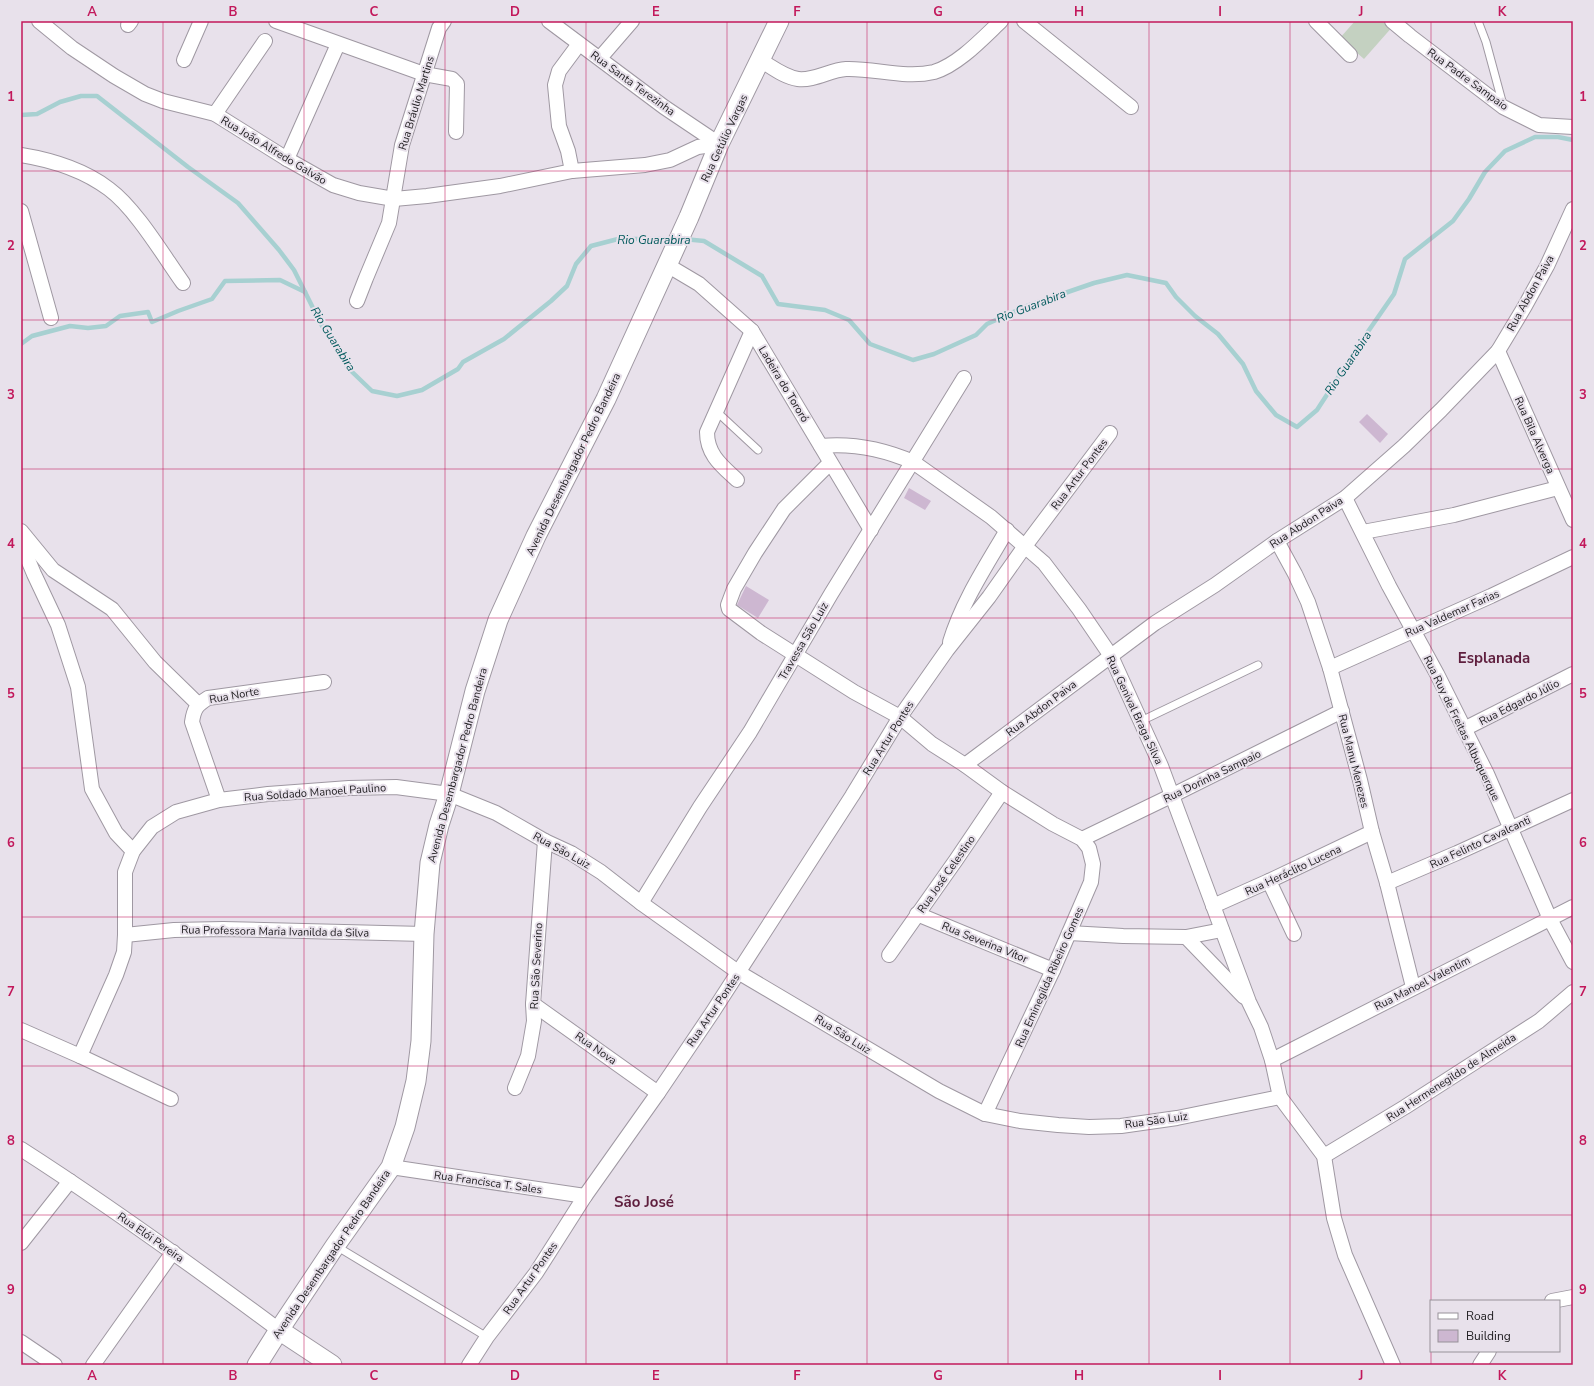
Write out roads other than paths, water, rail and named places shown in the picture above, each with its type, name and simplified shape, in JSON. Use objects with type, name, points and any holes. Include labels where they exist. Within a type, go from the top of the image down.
[{"type":"main road","name":"Rua Getúlio Vargas","points":[[669,261],[719,144],[779,21]]},
{"type":"main road","name":"Avenida Desembargador Pedro Bandeira","points":[[257,1365],[278,1330],[391,1167],[405,1127],[416,1081],[420,1041],[424,934],[430,863],[475,691],[498,620],[536,536],[609,392],[669,261]]},
{"type":"main road","points":[[278,1330],[332,1365]]},
{"type":"street","name":"Rua João Alfredo Galvão","points":[[39,21],[72,48],[114,76],[145,94],[163,101],[215,114],[287,159],[333,185],[359,193],[394,199],[464,191],[572,171],[645,165],[670,160],[698,147],[719,144]]},
{"type":"street","points":[[184,60],[201,21]]},
{"type":"street","points":[[276,21],[424,74],[452,79],[457,84],[456,132]]},
{"type":"street","name":"Rua Bráulio Martins","points":[[357,301],[390,224],[402,145],[415,108],[439,28],[444,21]]},
{"type":"street","name":"Rua Santa Terezinha","points":[[548,21],[600,58],[664,107],[719,144]]},
{"type":"street","points":[[600,58],[624,26],[632,21]]},
{"type":"street","points":[[760,60],[785,75],[799,79],[844,69],[861,69],[900,74],[934,72],[948,66],[966,53],[1001,21]]},
{"type":"street","points":[[1024,21],[1131,107]]},
{"type":"street","name":"Rua Padre Sampaio","points":[[1392,21],[1503,107],[1539,125],[1573,127]]},
{"type":"street","points":[[1325,24],[1350,55]]},
{"type":"street","points":[[215,114],[265,41]]},
{"type":"street","points":[[287,159],[338,44]]},
{"type":"street","points":[[572,171],[568,151],[559,126],[555,85],[559,71],[579,44]]},
{"type":"street","points":[[21,156],[38,158],[65,166],[90,176],[110,189],[124,202],[183,283]]},
{"type":"street","name":"Rua Abdon Paiva","points":[[965,765],[1155,623],[1215,585],[1277,540],[1345,498],[1442,410],[1498,351],[1547,266],[1573,209]]},
{"type":"street","points":[[21,211],[51,318]]},
{"type":"street","name":"Ladeira do Tororó","points":[[669,261],[699,284],[752,331],[871,530]]},
{"type":"street","points":[[737,480],[714,457],[708,446],[707,432],[752,331]]},
{"type":"street","name":"Rua Bila Alverga","points":[[1498,351],[1573,520]]},
{"type":"street","name":"Travessa São Luiz","points":[[641,903],[700,807],[750,732],[831,594],[964,378]]},
{"type":"street","name":"Rua Artur Pontes","points":[[469,1365],[487,1337],[536,1273],[585,1196],[658,1093],[852,796],[900,717],[947,650],[989,597],[1025,546],[1110,433]]},
{"type":"street","name":"Rua Genival Braga Silva","points":[[821,446],[838,444],[858,446],[898,455],[912,462],[991,517],[1025,546],[1044,563],[1079,609],[1111,656],[1141,720],[1173,796],[1249,1002],[1261,1027],[1272,1060],[1280,1097],[1324,1156]]},
{"type":"street","points":[[830,463],[784,509],[755,553],[734,589],[728,604],[731,610],[762,633],[854,692],[900,717],[932,744],[965,765],[1002,792],[1053,824],[1082,839]]},
{"type":"street","points":[[1363,532],[1454,515],[1558,488]]},
{"type":"street","name":"Rua Ruy de Freitas Albuquerque","points":[[1345,498],[1487,774],[1550,919],[1573,962]]},
{"type":"street","name":"Rua Artur Pontes","points":[[947,650],[953,630],[969,596],[1006,530]]},
{"type":"street","points":[[21,531],[53,570],[112,609],[155,662],[198,704]]},
{"type":"street","name":"Rua Manu Menezes","points":[[1277,540],[1296,574],[1308,602],[1330,668],[1413,987]]},
{"type":"street","points":[[21,543],[58,625],[78,687],[92,789],[116,833],[133,851]]},
{"type":"street","name":"Rua Valdemar Farias","points":[[1330,668],[1491,596],[1573,557]]},
{"type":"street","name":"Rua Edgardo Júlio","points":[[1464,729],[1543,691],[1573,674]]},
{"type":"street","name":"Rua Norte","points":[[219,800],[192,722],[193,712],[198,704],[208,698],[324,682]]},
{"type":"street","name":"Rua Dorinha Sampaio","points":[[1082,839],[1173,796],[1342,711]]},
{"type":"street","name":"Rua Soldado Manoel Paulino","points":[[80,1056],[116,974],[124,952],[125,872],[133,851],[152,827],[176,812],[219,800],[268,794],[349,788],[396,787],[449,794]]},
{"type":"street","name":"Rua José Celestino","points":[[889,955],[1002,792]]},
{"type":"street","name":"Rua São Luiz","points":[[449,794],[496,813],[545,841],[571,852],[601,872],[641,903],[738,972],[919,1079],[985,1114],[1020,1121],[1058,1125],[1089,1127],[1121,1126],[1177,1118],[1280,1097]]},
{"type":"street","name":"Rua Felinto Cavalcanti","points":[[1387,883],[1458,854],[1510,828],[1573,800]]},
{"type":"street","name":"Rua Heráclito Lucena","points":[[1213,906],[1372,832]]},
{"type":"street","name":"Rua Eminegilda Ribeiro Gomes","points":[[985,1114],[1053,970],[1093,876],[1092,856],[1089,848],[1082,839]]},
{"type":"street","name":"Rua São Severino","points":[[514,1088],[528,1056],[534,1021],[533,1004],[545,841]]},
{"type":"street","points":[[1269,881],[1294,934]]},
{"type":"street","name":"Rua Manoel Valentim","points":[[1272,1060],[1573,907]]},
{"type":"street","name":"Rua Severina Vítor","points":[[917,914],[1053,970]]},
{"type":"street","name":"Rua Professora Maria Ivanilda da Silva","points":[[125,935],[174,930],[223,929],[424,934]]},
{"type":"street","points":[[1069,933],[1186,937],[1222,930]]},
{"type":"street","name":"Rua Genival Braga Silva","points":[[1186,937],[1249,1002]]},
{"type":"street","name":"Rua Hermenegildo de Almeida","points":[[1324,1156],[1539,1021],[1573,992]]},
{"type":"street","name":"Rua Nova","points":[[533,1004],[658,1093]]},
{"type":"street","points":[[21,1030],[171,1099]]},
{"type":"street","name":"Rua Elói Pereira","points":[[21,1149],[173,1252],[278,1330]]},
{"type":"street","points":[[1324,1156],[1334,1218],[1345,1255],[1393,1365]]},
{"type":"street","name":"Rua Francisca T. Sales","points":[[391,1167],[585,1196]]},
{"type":"street","points":[[21,1243],[70,1181]]},
{"type":"street","points":[[93,1365],[173,1252]]},
{"type":"street","points":[[1557,1300],[1573,1297]]},
{"type":"street","points":[[21,1342],[55,1365]]},
{"type":"street","points":[[1480,1365],[1488,1352]]},
{"type":"lane","points":[[1478,21],[1486,42],[1503,107]]},
{"type":"lane","points":[[716,411],[758,450]]},
{"type":"lane","points":[[1141,720],[1258,665]]},
{"type":"lane","points":[[335,1246],[487,1337]]},
{"type":"waterway","name":"Rio Guarabira","points":[[21,115],[37,114],[60,102],[81,96],[97,96],[188,167],[238,203],[279,250],[294,270],[321,324],[348,368],[372,391],[397,396],[422,390],[458,369],[463,362],[504,339],[567,286],[576,264],[591,246],[618,239],[675,239]]},
{"type":"waterway","name":"Rio Guarabira","points":[[684,239],[704,241],[762,276],[778,304],[825,310],[849,320],[870,344],[913,360],[934,354],[976,335],[987,324],[1027,306],[1094,283],[1127,275],[1166,283],[1176,297],[1195,316],[1218,334],[1243,364],[1256,391],[1276,415],[1297,427],[1317,410],[1394,294],[1405,259],[1453,221],[1469,199],[1485,172],[1505,151],[1535,137],[1558,137],[1573,140]]},
{"type":"waterway","points":[[21,344],[32,336],[70,326],[88,328],[106,326],[120,316],[148,312],[152,322],[212,299],[225,281],[280,280],[305,292]]},
{"type":"district","name":"Esplanada","points":[[1494,658]]},
{"type":"district","name":"São José","points":[[644,1202]]}]
